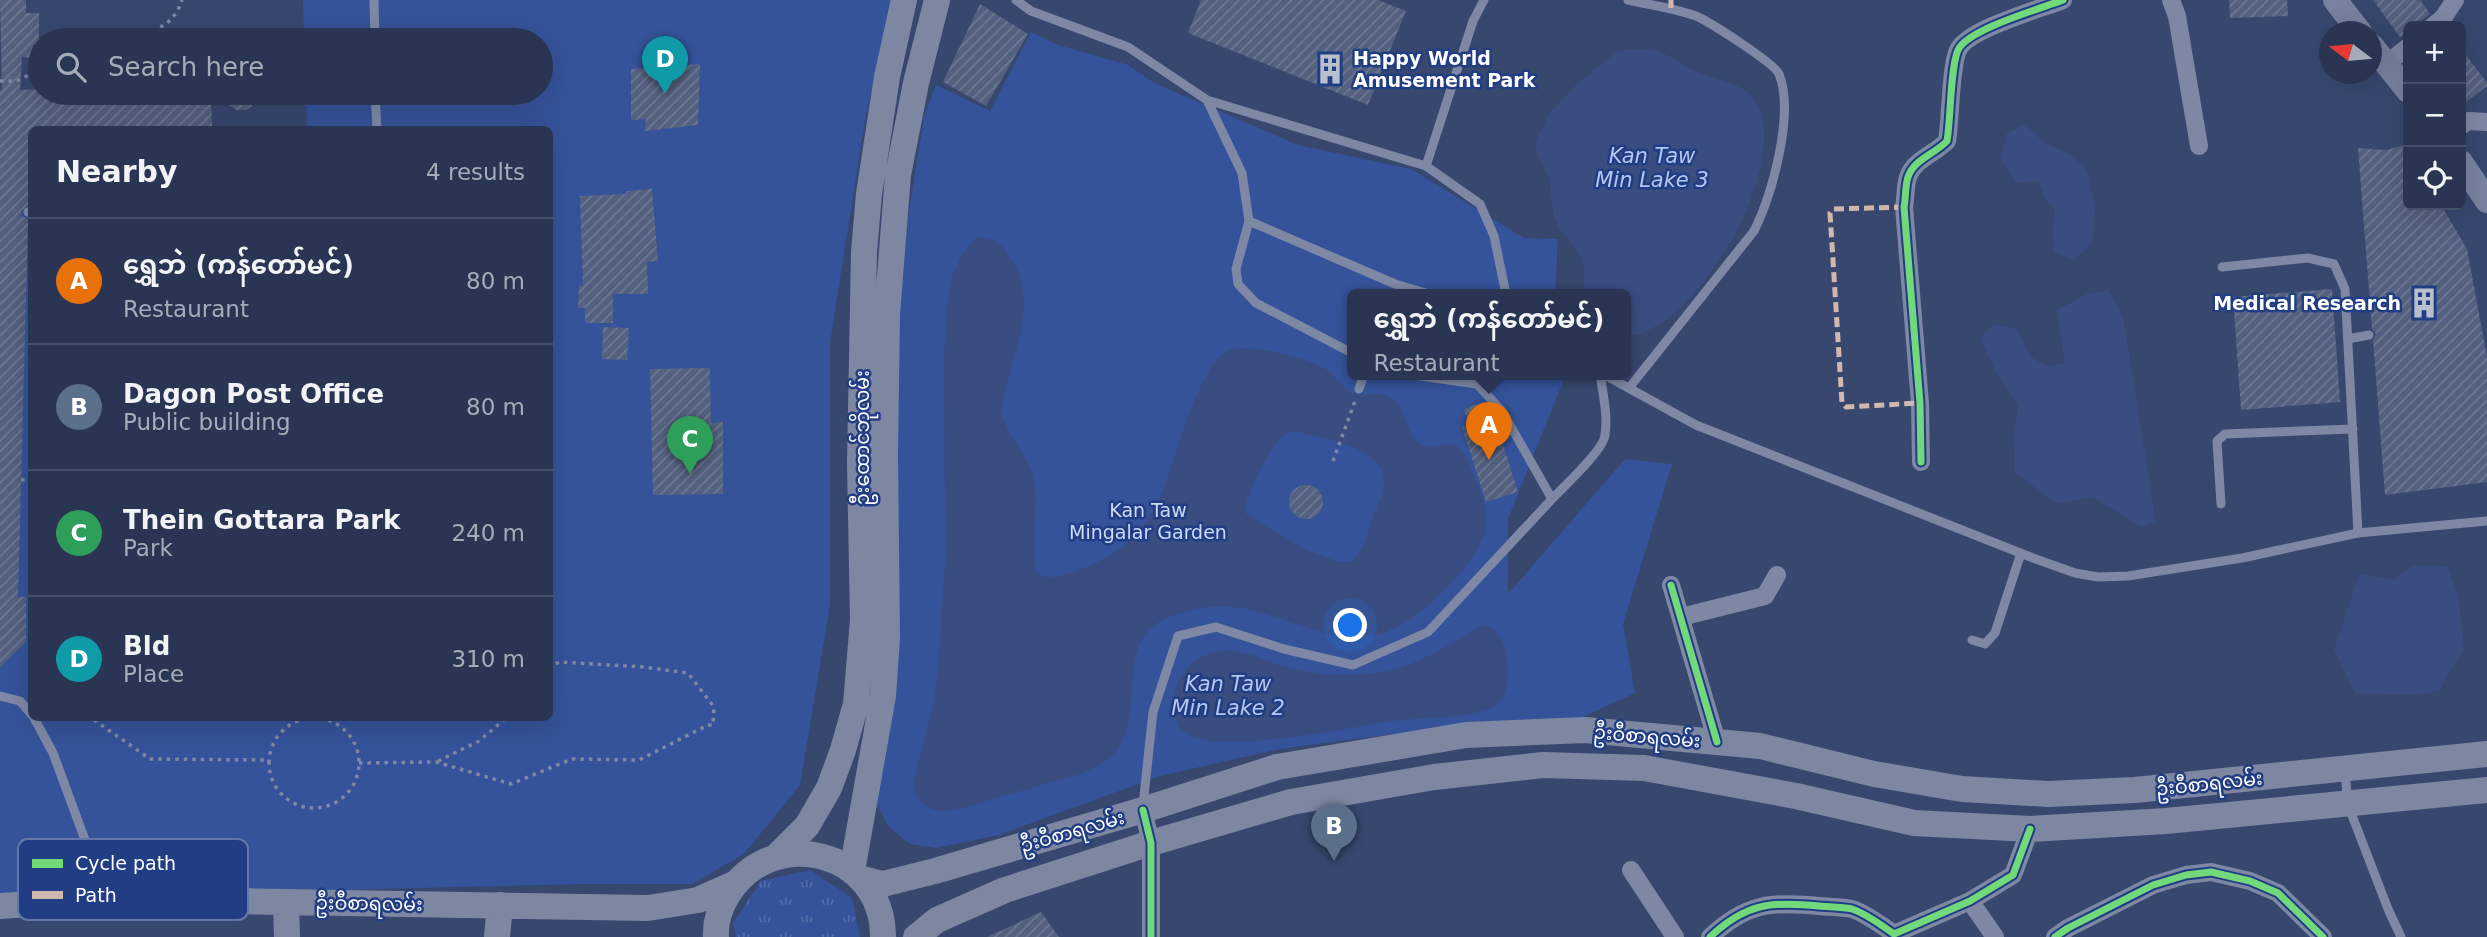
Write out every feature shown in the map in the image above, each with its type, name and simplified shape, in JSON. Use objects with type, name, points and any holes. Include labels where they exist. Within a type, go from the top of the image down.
[{"type":"main road","name":"ဦးထောင်ဘိုလမ်း","points":[[776,857],[807,826],[828,788],[843,750],[856,704],[863,620],[860,463],[864,251],[869,194],[883,100],[904,0]]},
{"type":"main road","name":"ဦးထောင်ဘိုလမ်း","points":[[858,875],[883,696],[886,649],[887,314],[898,175],[916,83],[937,0]]},
{"type":"main road","points":[[898,175],[951,0]]},
{"type":"main road","points":[[2335,0],[2351,21]]},
{"type":"main road","points":[[2382,59],[2403,85]]},
{"type":"main road","points":[[2466,170],[2487,201]]},
{"type":"main road","name":"ဦးဝီစာရလမ်း","points":[[858,875],[883,884],[1143,810],[1277,767],[1466,735],[1585,730],[1759,746],[1874,774],[1962,789],[2048,794],[2135,790],[2487,754]]},
{"type":"main road","points":[[1522,733],[1525,767]]},
{"type":"main road","points":[[1728,744],[1734,784]]},
{"type":"main road","name":"ဦးဝီစာရလမ်း","points":[[916,937],[937,920],[1005,890],[1291,802],[1434,777],[1543,765],[1644,768],[1734,784],[1914,823],[2024,829],[2166,821],[2487,790]]},
{"type":"main road","points":[[2387,765],[2390,801]]},
{"type":"main road","points":[[2020,791],[2024,829]]},
{"type":"main road","points":[[776,857],[796,853],[816,855],[835,861],[858,875],[878,907],[883,937]]},
{"type":"main road","name":"ဦးဝီစာရလမ်း","points":[[248,901],[648,908],[698,900],[734,884],[753,867],[776,857]]},
{"type":"main road","points":[[716,937],[722,906],[734,884]]},
{"type":"main road","points":[[286,902],[287,937]]},
{"type":"main road","name":"ဦးဝီစာရလမ်း","points":[[0,906],[18,905]]},
{"type":"main road","points":[[498,937],[500,905]]},
{"type":"street","points":[[1922,462],[1918,364],[1904,206],[1908,178],[1918,162],[1947,141],[1956,58],[1965,40],[2016,16],[2063,0]]},
{"type":"street","points":[[2171,0],[2177,16],[2199,146]]},
{"type":"street","points":[[2440,21],[2455,0]]},
{"type":"street","points":[[2382,54],[2403,48]]},
{"type":"street","points":[[2466,122],[2487,122]]},
{"type":"street","points":[[1681,617],[1765,596],[1777,576]]},
{"type":"street","points":[[1671,585],[1728,744]]},
{"type":"street","points":[[1143,810],[1151,843],[1151,937]]},
{"type":"street","points":[[1710,937],[1723,925],[1752,908],[1783,902],[1852,909],[1875,920],[1894,934],[1970,901],[2013,875],[2024,829]]},
{"type":"street","points":[[1632,870],[1675,937]]},
{"type":"street","points":[[2055,937],[2153,885],[2186,875],[2211,872],[2250,881],[2278,893],[2323,937]]},
{"type":"street","points":[[1970,901],[1995,937]]},
{"type":"lane","points":[[374,0],[374,28]]},
{"type":"lane","points":[[1016,0],[1031,11],[1128,47],[1208,100],[1426,166],[1480,204],[1494,236],[1505,289]]},
{"type":"lane","points":[[1426,166],[1473,21],[1485,0]]},
{"type":"lane","points":[[1628,0],[1698,17],[1769,62],[1778,72],[1784,93],[1784,129],[1762,215],[1754,231],[1629,388]]},
{"type":"lane","points":[[1208,100],[1242,173],[1249,221],[1236,269],[1238,284],[1256,303],[1347,350]]},
{"type":"lane","points":[[376,105],[377,126]]},
{"type":"lane","points":[[1249,221],[1394,289]]},
{"type":"lane","points":[[2222,267],[2308,258],[2334,264],[2345,289],[2358,534]]},
{"type":"lane","points":[[2348,339],[2369,335]]},
{"type":"lane","points":[[1359,389],[1362,380]]},
{"type":"lane","points":[[1448,380],[1476,384],[1502,411],[1552,499]]},
{"type":"lane","points":[[1143,810],[1153,712],[1178,636],[1216,627],[1284,649],[1353,665],[1429,632],[1590,459],[1605,439],[1603,380]]},
{"type":"lane","points":[[1614,380],[1696,425],[2021,553],[2075,573],[2098,577],[2128,576],[2242,558],[2358,534],[2487,520]]},
{"type":"lane","points":[[2221,504],[2217,441],[2225,434],[2353,429]]},
{"type":"lane","points":[[1972,640],[1985,644],[1994,633],[2021,553]]},
{"type":"lane","points":[[0,695],[20,701],[28,710]]},
{"type":"lane","points":[[37,721],[53,753],[85,839]]},
{"type":"lane","points":[[2345,769],[2348,805],[2401,937]]},
{"type":"path","points":[[163,28],[173,19],[182,0]]},
{"type":"path","points":[[0,81],[17,81],[28,75]]},
{"type":"path","points":[[1333,461],[1359,389]]},
{"type":"path","points":[[21,480],[28,480]]},
{"type":"path","points":[[359,763],[436,762],[511,784],[572,759],[639,760],[708,725],[713,725],[714,707],[688,673],[643,667],[560,662],[553,665]]},
{"type":"path","points":[[95,721],[150,759],[268,760]]},
{"type":"path","points":[[296,721],[276,738],[268,760],[269,775],[275,788],[285,799],[312,809],[333,804],[350,790],[357,777],[359,763],[356,748],[349,734],[330,721]]},
{"type":"path","points":[[436,762],[478,741],[502,721]]},
{"type":"green space","points":[[303,0],[892,0],[865,119],[830,343],[830,605],[800,785],[745,853],[693,884],[248,892],[248,839],[18,839],[18,898],[0,898],[0,138],[28,138],[28,721],[553,721],[553,126],[307,126],[306,105],[553,105],[553,28],[304,28]]},
{"type":"green space","name":"Kan Taw Mingalar Garden","points":[[1031,32],[1058,45],[1128,65],[1156,84],[1298,145],[1411,169],[1524,238],[1558,239],[1555,289],[1347,289],[1347,380],[1564,380],[1508,519],[1508,594],[1625,459],[1672,464],[1623,624],[1635,693],[1568,724],[1439,728],[1280,749],[1160,776],[999,835],[936,848],[910,844],[888,826],[874,798],[895,301],[924,117],[936,85],[990,111]]},
{"type":"green space","points":[[810,870],[852,898],[860,937],[736,937],[733,923],[761,881]]},
{"type":"water","name":"Kan Taw Min Lake 3","points":[[1647,49],[1658,52],[1700,73],[1745,90],[1756,102],[1764,130],[1761,164],[1750,202],[1731,241],[1708,277],[1681,306],[1654,327],[1631,335],[1631,289],[1584,289],[1581,256],[1558,227],[1553,213],[1550,181],[1536,150],[1536,140],[1549,114],[1577,84],[1616,52]]},
{"type":"water","points":[[2025,125],[2044,142],[2069,154],[2087,170],[2095,207],[2092,244],[2074,260],[2054,252],[2052,230],[2055,210],[2045,199],[2038,181],[2016,183],[2000,159],[2007,133]]},
{"type":"water","points":[[976,237],[986,238],[1002,246],[1019,273],[1024,312],[1001,412],[1033,476],[1034,557],[1037,573],[1053,577],[1074,572],[1109,556],[1132,538],[1149,517],[1161,494],[1189,414],[1206,376],[1215,362],[1227,351],[1247,348],[1276,352],[1324,368],[1352,393],[1389,397],[1399,406],[1416,441],[1431,447],[1447,444],[1458,447],[1469,462],[1480,490],[1486,518],[1482,540],[1473,556],[1445,590],[1428,605],[1411,618],[1380,634],[1346,637],[1329,634],[1263,613],[1227,606],[1196,609],[1167,618],[1151,628],[1141,641],[1133,675],[1127,730],[1120,746],[1107,760],[1080,774],[964,808],[942,811],[926,806],[916,794],[913,783],[935,698],[945,562],[944,356],[952,277],[961,256]],"holes":[[[1289,432],[1350,446],[1374,460],[1381,469],[1383,492],[1363,544],[1352,561],[1339,562],[1302,548],[1245,513],[1249,494],[1275,445]]]},
{"type":"water","points":[[2108,290],[2123,317],[2156,522],[2142,527],[2094,498],[2055,503],[2015,472],[2014,437],[2018,404],[1997,374],[1980,339],[1993,324],[2017,329],[2031,357],[2046,366],[2065,363],[2057,310],[2089,293]]},
{"type":"water","points":[[2414,565],[2447,566],[2458,594],[2464,648],[2439,691],[2415,695],[2355,693],[2334,650],[2359,574],[2394,580]]},
{"type":"water","name":"Kan Taw Min Lake 2","points":[[1483,625],[1492,628],[1499,636],[1507,659],[1508,673],[1507,686],[1497,705],[1477,713],[1393,721],[1278,739],[1213,741],[1190,736],[1178,725],[1174,712],[1177,686],[1183,674],[1201,657],[1213,652],[1242,652],[1283,666],[1318,673],[1377,673],[1419,660]]},
{"type":"building","points":[[0,0],[26,0],[26,13],[39,13],[39,28],[28,28],[28,58],[22,57],[20,90],[28,90],[28,105],[211,105],[212,126],[28,126],[28,205],[21,211],[22,216],[28,219],[18,597],[26,597],[26,642],[0,667],[0,90]]},
{"type":"building","name":"Happy World Amusement Park","points":[[1201,0],[1378,0],[1406,11],[1368,105],[1188,33]]},
{"type":"building","points":[[2229,0],[2287,0],[2288,16],[2230,18]]},
{"type":"building","points":[[2373,0],[2420,0],[2430,14],[2421,21],[2403,21],[2403,35],[2400,37]]},
{"type":"building","points":[[980,4],[1028,34],[986,106],[943,82]]},
{"type":"building","points":[[2466,55],[2487,83],[2487,86],[2466,102]]},
{"type":"building","points":[[700,64],[698,125],[645,131],[646,119],[631,120],[631,69]]},
{"type":"building","points":[[230,105],[253,105],[246,110],[236,110]]},
{"type":"building","name":"Medical Research","points":[[2403,145],[2403,210],[2444,210],[2467,249],[2487,357],[2487,482],[2385,495],[2373,340],[2376,334],[2372,329],[2358,148],[2386,150]]},
{"type":"building","points":[[652,189],[658,261],[647,262],[648,294],[613,294],[613,323],[585,323],[585,308],[578,308],[579,286],[583,286],[580,196],[626,194],[626,191]]},
{"type":"building","points":[[2332,289],[2340,402],[2241,410],[2233,297]]},
{"type":"building","points":[[603,327],[629,328],[627,360],[602,359]]},
{"type":"building","points":[[710,368],[711,423],[723,422],[723,494],[653,495],[650,369]]},
{"type":"building","points":[[1483,402],[1488,418],[1494,416],[1518,492],[1486,502],[1462,427],[1469,425],[1464,409]]},
{"type":"building","points":[[1306,485],[1318,490],[1323,502],[1318,514],[1306,519],[1294,514],[1289,502],[1294,490]]},
{"type":"building","points":[[1041,912],[1059,937],[987,937]]},
{"type":"marked path","points":[[1671,0],[1671,8]]},
{"type":"marked path","points":[[1904,207],[1834,209],[1830,213],[1842,403],[1846,407],[1920,403]]},
{"type":"cycle path","points":[[1921,462],[1920,403],[1904,207],[1908,177],[1920,161],[1947,141],[1953,69],[1958,50],[1964,42],[1990,27],[2063,0]]},
{"type":"cycle path","points":[[1671,585],[1717,742]]},
{"type":"cycle path","points":[[1143,810],[1151,843],[1151,937]]},
{"type":"cycle path","points":[[1710,937],[1748,911],[1787,904],[1852,909],[1894,934],[1970,901],[2013,875],[2030,829]]},
{"type":"cycle path","points":[[2055,937],[2153,885],[2186,875],[2211,872],[2250,881],[2278,893],[2323,937]]},
{"type":"place","name":"Happy World Amusement Park","points":[[1330,69]]},
{"type":"place","name":"Bld","points":[[665,94]]},
{"type":"place","name":"Medical Research","points":[[2424,303]]},
{"type":"place","name":"ရွှေဘဲ (ကန်တော်မင်)","points":[[1489,460]]},
{"type":"place","name":"Thein Gottara Park","points":[[690,474]]},
{"type":"place","name":"Dagon Post Office","points":[[1334,861]]}]
